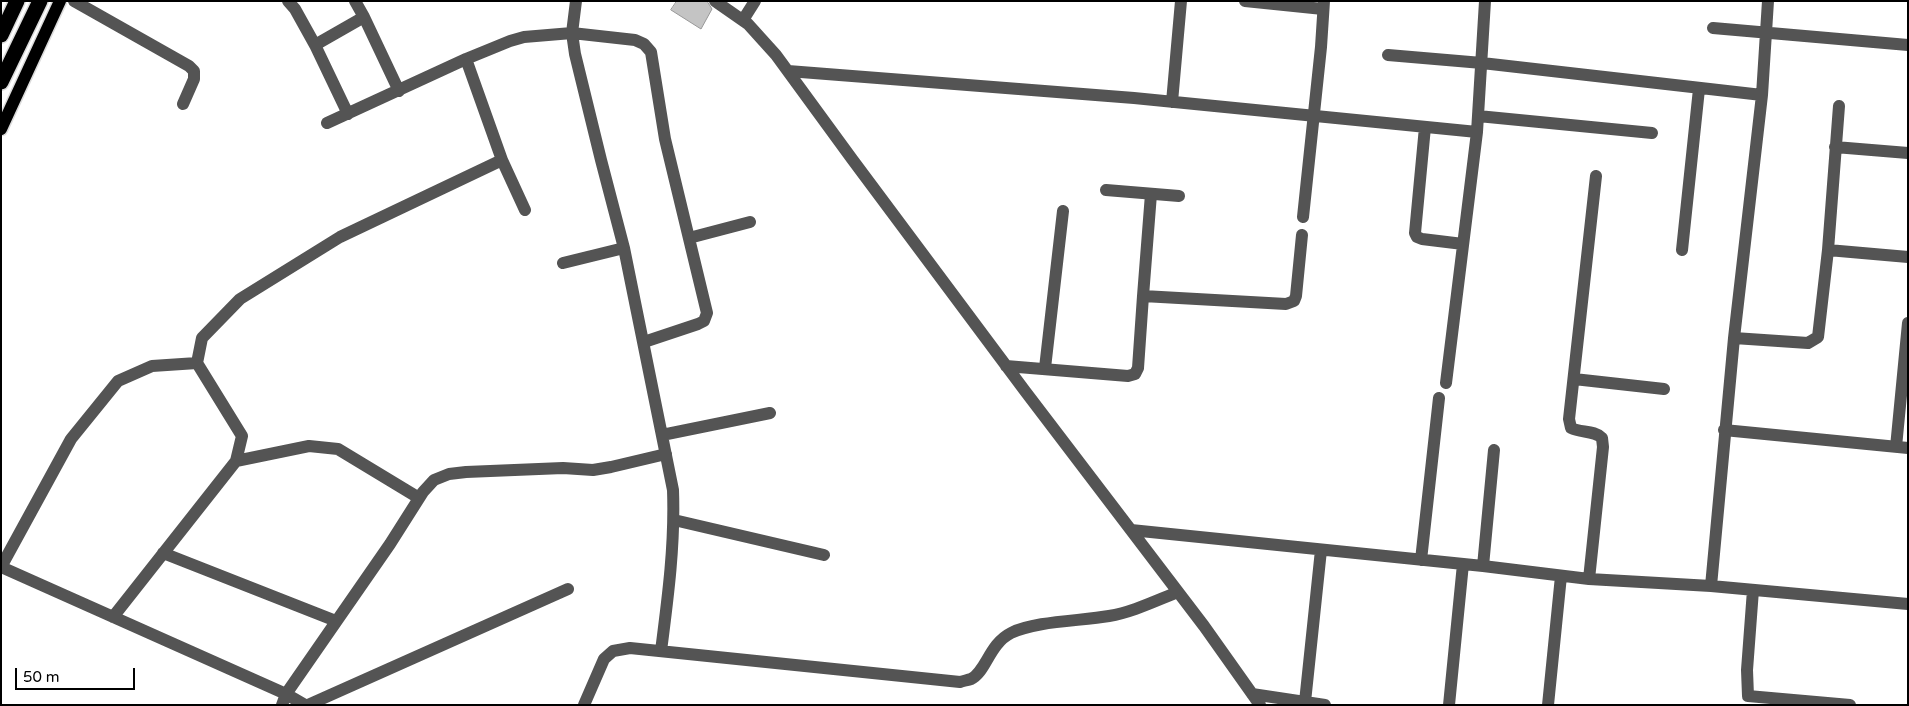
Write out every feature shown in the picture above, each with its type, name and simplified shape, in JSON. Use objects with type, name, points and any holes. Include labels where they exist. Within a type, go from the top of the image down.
[{"type":"highway","points":[[1,35],[17,1]]},
{"type":"highway","points":[[1,82],[40,1]]},
{"type":"main road","points":[[1,129],[60,1]]},
{"type":"street","points":[[74,1],[190,66],[194,71],[194,79],[183,104]]},
{"type":"street","points":[[355,1],[398,91]]},
{"type":"street","points":[[576,1],[572,33],[575,54],[624,248],[673,490],[674,520],[662,651]]},
{"type":"street","points":[[715,1],[743,20],[776,55],[1006,366],[1178,592],[1260,705]]},
{"type":"street","points":[[743,20],[755,1]]},
{"type":"street","points":[[1172,102],[1182,1]]},
{"type":"street","points":[[1245,1],[1323,5],[1321,47],[1303,216]]},
{"type":"street","points":[[1446,383],[1477,132],[1485,1]]},
{"type":"street","points":[[1711,586],[1724,430],[1762,95],[1768,1]]},
{"type":"street","points":[[296,4],[348,114]]},
{"type":"street","points":[[314,45],[364,17]]},
{"type":"street","points":[[1713,28],[1908,45]]},
{"type":"street","points":[[327,123],[466,60],[524,37],[572,33],[635,40],[644,44],[651,52],[664,139],[707,313],[704,321],[644,342]]},
{"type":"street","points":[[1388,55],[1482,63],[1762,95]]},
{"type":"street","points":[[466,60],[502,160],[525,210]]},
{"type":"street","points":[[788,71],[1172,102],[1477,132]]},
{"type":"street","points":[[1682,250],[1699,89]]},
{"type":"street","points":[[1734,338],[1808,343],[1818,337],[1828,250],[1839,106]]},
{"type":"street","points":[[1478,116],[1652,133]]},
{"type":"street","points":[[1425,127],[1415,233],[1417,237],[1422,239],[1463,244]]},
{"type":"street","points":[[1835,147],[1908,153]]},
{"type":"street","points":[[113,617],[236,461],[242,436],[197,363],[202,338],[240,299],[340,238],[502,160]]},
{"type":"street","points":[[1589,579],[1603,447],[1602,438],[1598,434],[1571,428],[1569,419],[1596,176]]},
{"type":"street","points":[[1106,190],[1179,196]]},
{"type":"street","points":[[1006,366],[1128,376],[1135,374],[1138,368],[1151,194]]},
{"type":"street","points":[[1045,368],[1063,211]]},
{"type":"street","points":[[689,238],[750,222]]},
{"type":"street","points":[[1143,296],[1286,304],[1294,301],[1302,235]]},
{"type":"street","points":[[564,264],[624,248]]},
{"type":"street","points":[[1828,250],[1908,257]]},
{"type":"street","points":[[1724,430],[1902,447],[1908,323]]},
{"type":"street","points":[[197,363],[152,366],[118,381],[71,439],[1,567],[113,617],[284,700],[306,705],[568,589]]},
{"type":"street","points":[[1574,379],[1664,389]]},
{"type":"street","points":[[1421,560],[1440,398]]},
{"type":"street","points":[[662,435],[770,413]]},
{"type":"street","points":[[236,461],[309,446],[338,449],[419,498]]},
{"type":"street","points":[[1483,566],[1494,450]]},
{"type":"street","points":[[284,700],[419,498],[434,480],[449,474],[466,472],[534,469],[593,470],[666,454]]},
{"type":"street","points":[[674,520],[824,555]]},
{"type":"street","points":[[1131,530],[1483,566],[1589,579],[1711,586],[1908,604]]},
{"type":"street","points":[[1304,702],[1321,550]]},
{"type":"street","points":[[163,553],[336,621]]},
{"type":"street","points":[[1450,705],[1463,564]]},
{"type":"street","points":[[1548,705],[1561,576]]},
{"type":"street","points":[[1753,590],[1747,670],[1748,700],[1850,705]]},
{"type":"street","points":[[584,705],[604,660],[612,651],[630,648],[960,682],[972,678],[980,671],[994,646],[1003,637],[1014,632],[1032,626],[1124,613],[1178,592]]},
{"type":"street","points":[[1252,694],[1325,705]]},
{"type":"building","points":[[677,1],[707,1],[712,9],[701,29],[671,10]]}]
